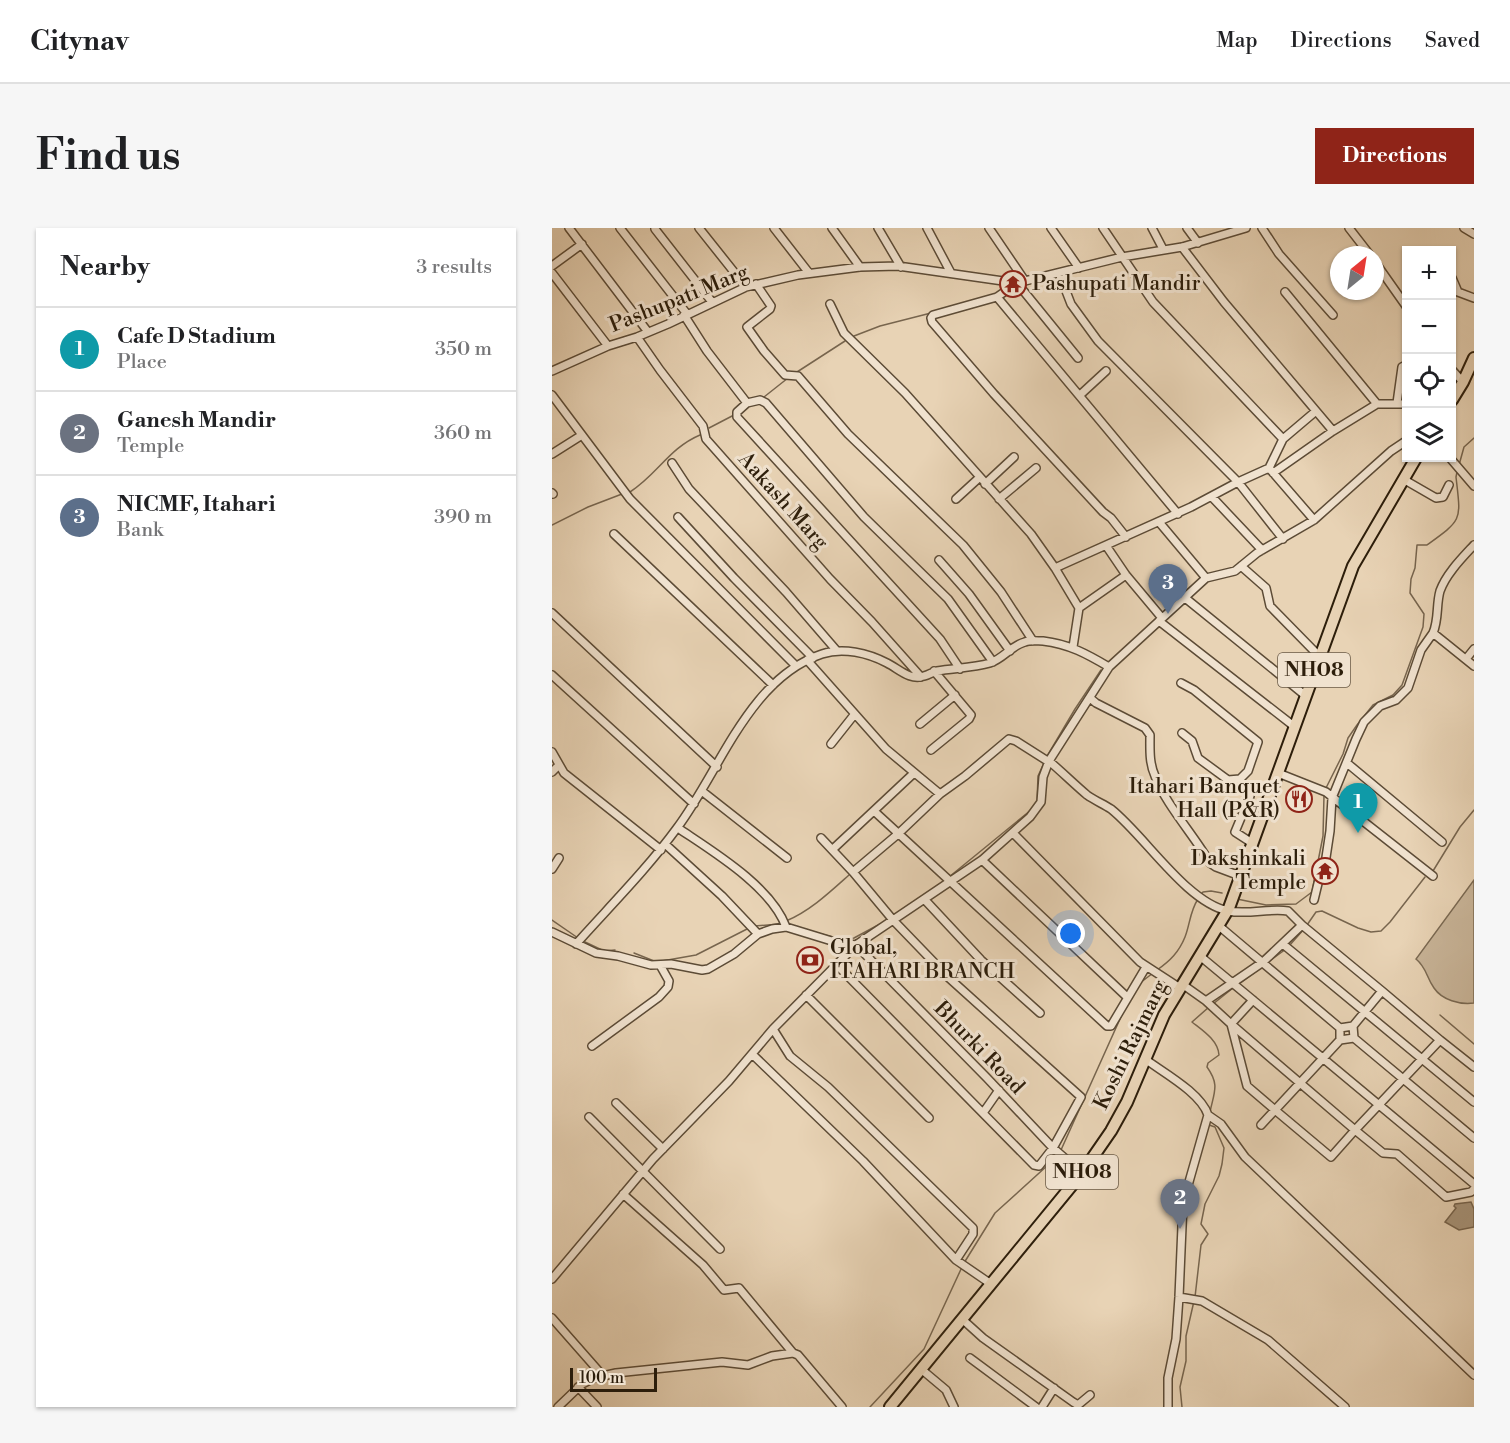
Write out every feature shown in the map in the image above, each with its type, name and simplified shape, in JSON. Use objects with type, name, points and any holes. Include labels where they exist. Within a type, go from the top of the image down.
[{"type":"main road","points":[[1456,393],[1474,360]]},
{"type":"main road","name":"Koshi Rajmarg","points":[[890,1407],[1082,1173],[1111,1131],[1127,1102],[1164,1015],[1228,909],[1353,566],[1414,462]]},
{"type":"street","points":[[569,228],[648,332]]},
{"type":"street","points":[[620,228],[686,314],[707,351],[747,403]]},
{"type":"street","points":[[699,228],[746,287]]},
{"type":"street","points":[[774,228],[809,273]]},
{"type":"street","points":[[832,228],[860,267]]},
{"type":"street","points":[[878,228],[901,267]]},
{"type":"street","points":[[927,228],[951,273]]},
{"type":"street","points":[[989,228],[1021,282],[1078,358]]},
{"type":"street","points":[[1051,228],[1079,268]]},
{"type":"street","points":[[1103,228],[1153,302],[1283,439]]},
{"type":"street","points":[[1152,228],[1163,249]]},
{"type":"street","points":[[1187,228],[1197,243]]},
{"type":"street","points":[[1262,228],[1279,254],[1333,315]]},
{"type":"street","points":[[1349,228],[1363,246]]},
{"type":"street","points":[[1464,228],[1474,234]]},
{"type":"street","points":[[655,229],[712,302]]},
{"type":"street","name":"Pashupati Marg","points":[[552,371],[608,346],[637,337],[746,287],[809,273],[860,267],[901,267],[1021,282],[1122,257],[1182,247],[1241,229]]},
{"type":"street","points":[[552,266],[582,244]]},
{"type":"street","points":[[1182,247],[1224,302],[1333,431]]},
{"type":"street","points":[[552,273],[608,346]]},
{"type":"street","points":[[1059,273],[1071,304],[1098,341],[1238,482],[1283,539]]},
{"type":"street","points":[[1384,274],[1403,300]]},
{"type":"street","points":[[1021,282],[997,297],[933,315],[931,320],[994,394],[1111,518],[1126,537]]},
{"type":"street","points":[[756,284],[771,306],[747,327],[764,351],[785,375],[798,376],[848,434],[963,545],[1001,592],[1033,641]]},
{"type":"street","points":[[1456,287],[1458,292],[1474,298]]},
{"type":"street","points":[[1285,292],[1377,404]]},
{"type":"street","points":[[997,297],[1178,514]]},
{"type":"street","points":[[830,304],[844,333],[905,393],[1030,534],[1055,568],[1079,608],[1073,647]]},
{"type":"street","name":"Aakash Marg","points":[[637,337],[704,426],[706,439],[830,579],[921,677]]},
{"type":"street","points":[[1396,403],[1402,367]]},
{"type":"street","points":[[1080,395],[1106,371]]},
{"type":"street","points":[[1456,374],[1463,382]]},
{"type":"street","points":[[552,395],[626,493],[795,665]]},
{"type":"street","points":[[960,669],[940,639],[737,414],[747,403],[759,400],[766,403],[864,517],[948,599],[993,662]]},
{"type":"street","points":[[1055,568],[1178,514],[1238,482],[1271,471],[1377,404],[1402,404]]},
{"type":"street","points":[[1271,471],[1283,439],[1316,411]]},
{"type":"street","points":[[552,454],[582,435]]},
{"type":"street","points":[[552,1278],[642,1172],[729,1081],[773,1029],[856,945],[982,860],[1037,810],[1041,801],[1043,777],[1049,761],[1109,667],[1206,578],[1234,571],[1262,550],[1314,519],[1391,450],[1402,444]]},
{"type":"street","points":[[985,484],[1014,457]]},
{"type":"street","points":[[1454,462],[1474,486]]},
{"type":"street","points":[[672,463],[690,489],[786,592],[837,651]]},
{"type":"street","points":[[999,499],[1036,468]]},
{"type":"street","points":[[1271,471],[1314,519]]},
{"type":"street","points":[[956,499],[980,477]]},
{"type":"street","points":[[1403,479],[1436,498],[1443,496],[1449,485]]},
{"type":"street","points":[[1212,496],[1262,550]]},
{"type":"street","points":[[678,517],[810,659],[854,715],[886,748],[940,794]]},
{"type":"street","points":[[1159,522],[1206,578]]},
{"type":"street","points":[[614,534],[773,686]]},
{"type":"street","points":[[1107,547],[1160,619],[1295,727]]},
{"type":"street","points":[[1314,900],[1325,864],[1332,798],[1364,722],[1380,706],[1396,700],[1408,688],[1421,650],[1437,623],[1443,584],[1472,550]]},
{"type":"street","points":[[939,560],[969,594],[1010,651]]},
{"type":"street","points":[[1241,566],[1266,588],[1270,606],[1319,656]]},
{"type":"street","points":[[1079,608],[1126,575]]},
{"type":"street","points":[[1184,597],[1306,696]]},
{"type":"street","points":[[552,613],[717,766]]},
{"type":"street","points":[[1433,633],[1474,666]]},
{"type":"street","points":[[576,944],[678,828],[702,792],[744,719],[795,665],[837,651],[868,656],[888,663],[910,676],[921,677],[934,671],[960,669],[993,662],[1024,642],[1033,641],[1073,647],[1109,667]]},
{"type":"street","points":[[1466,659],[1474,650]]},
{"type":"street","points":[[931,750],[970,718],[971,714],[934,671]]},
{"type":"street","points":[[552,675],[694,804]]},
{"type":"street","points":[[1181,683],[1194,690],[1258,742],[1248,771],[1240,779],[1228,780],[1198,758],[1192,741],[1182,734]]},
{"type":"street","points":[[920,724],[955,695]]},
{"type":"street","points":[[1090,698],[1096,704],[1145,728],[1150,735],[1149,754],[1155,776],[1164,794],[1210,862],[1216,867],[1240,876]]},
{"type":"street","points":[[831,744],[854,715]]},
{"type":"street","points":[[854,872],[940,794],[1009,739],[1016,741],[1049,761],[1089,796],[1110,809],[1193,892],[1207,902],[1228,909],[1257,912],[1288,910],[1306,929],[1474,1067]]},
{"type":"street","points":[[552,752],[564,773],[663,847],[722,896],[758,934]]},
{"type":"street","points":[[1347,763],[1442,842]]},
{"type":"street","points":[[552,772],[559,765]]},
{"type":"street","points":[[833,849],[914,773]]},
{"type":"street","points":[[1278,773],[1323,791],[1433,876]]},
{"type":"street","points":[[1240,779],[1250,796],[1235,834],[1252,843]]},
{"type":"street","points":[[702,792],[787,858]]},
{"type":"street","points":[[874,811],[1107,1026],[1111,1026],[1126,997],[1148,968]]},
{"type":"street","points":[[678,828],[754,884],[786,927]]},
{"type":"street","points":[[1013,833],[1148,968],[1209,1004],[1383,1154],[1397,1154],[1446,1197],[1471,1192],[1474,1189]]},
{"type":"street","points":[[821,838],[854,872],[893,920],[949,978],[1081,1097],[1057,1152],[1037,1167],[837,965]]},
{"type":"street","points":[[552,869],[559,858]]},
{"type":"street","points":[[982,860],[1126,997]]},
{"type":"street","points":[[925,900],[981,960],[1040,1013]]},
{"type":"street","points":[[1219,926],[1340,1028],[1353,1026],[1382,991]]},
{"type":"street","points":[[553,934],[596,953],[696,969],[708,969],[734,954],[758,934],[772,928],[786,927],[835,942],[856,945]]},
{"type":"street","points":[[1209,1004],[1287,948],[1306,929]]},
{"type":"street","name":"Bhurki Road","points":[[856,945],[1057,1152],[1082,1173]]},
{"type":"street","points":[[1287,948],[1474,1102]]},
{"type":"street","points":[[1200,956],[1474,1184]]},
{"type":"street","points":[[592,1046],[659,998],[668,987],[669,981],[660,965]]},
{"type":"street","points":[[806,995],[929,1118]]},
{"type":"street","points":[[1231,1024],[1253,1000]]},
{"type":"street","points":[[1231,1024],[1247,1086],[1331,1157],[1440,1040]]},
{"type":"street","points":[[1353,1026],[1354,1038],[1474,1138]]},
{"type":"street","points":[[1340,1028],[1340,1040]]},
{"type":"street","points":[[773,1029],[790,1056],[828,1087],[973,1228],[973,1234],[958,1261]]},
{"type":"street","points":[[1261,1125],[1340,1040],[1354,1038]]},
{"type":"street","points":[[752,1054],[863,1161],[958,1261],[991,1284]]},
{"type":"street","points":[[1145,1059],[1199,1098],[1210,1117],[1221,1124],[1245,1157],[1474,1375]]},
{"type":"street","points":[[982,1113],[999,1090]]},
{"type":"street","points":[[616,1103],[663,1149]]},
{"type":"street","points":[[589,1117],[720,1249]]},
{"type":"street","points":[[1168,1407],[1168,1378],[1176,1339],[1179,1297],[1182,1203],[1210,1117]]},
{"type":"street","points":[[623,1194],[703,1265],[724,1290],[739,1288],[842,1407]]},
{"type":"street","points":[[1179,1297],[1194,1299],[1221,1311],[1268,1340],[1345,1407]]},
{"type":"street","points":[[552,1318],[603,1376]]},
{"type":"street","points":[[962,1319],[983,1338],[1078,1405],[1090,1395]]},
{"type":"street","points":[[558,1407],[578,1387],[594,1378],[722,1362],[748,1365],[772,1356],[793,1353]]},
{"type":"street","points":[[970,1358],[1036,1407]]},
{"type":"street","points":[[921,1369],[946,1390],[954,1407]]},
{"type":"street","points":[[578,1387],[597,1407]]},
{"type":"street","points":[[1042,1407],[1054,1388]]},
{"type":"shaded area","points":[[1474,880],[1474,1003],[1463,1003],[1446,999],[1437,992],[1416,959]]},
{"type":"shaded area","points":[[1471,1202],[1474,1209],[1474,1227],[1459,1230],[1445,1222],[1456,1208],[1455,1204]]},
{"type":"waterway","points":[[854,336],[880,326],[931,313]]},
{"type":"waterway","points":[[797,372],[845,341]]},
{"type":"waterway","points":[[764,397],[788,378]]},
{"type":"waterway","points":[[709,428],[734,415]]},
{"type":"waterway","points":[[630,492],[648,478],[671,454],[689,440],[700,435]]},
{"type":"waterway","points":[[1459,465],[1464,447],[1474,438]]},
{"type":"waterway","points":[[1325,790],[1343,754],[1348,738],[1357,725],[1373,705],[1393,695],[1402,685],[1423,627],[1424,614],[1410,593],[1417,545],[1427,545],[1447,530],[1457,518],[1459,511],[1457,472]]},
{"type":"waterway","points":[[552,525],[588,507],[622,494]]},
{"type":"waterway","points":[[1046,758],[1101,670]]},
{"type":"waterway","points":[[1037,802],[1038,776],[1044,763]]},
{"type":"waterway","points":[[1237,899],[1266,905],[1296,904],[1312,892],[1323,836],[1324,795]]},
{"type":"waterway","points":[[949,877],[1031,810]]},
{"type":"waterway","points":[[1433,871],[1460,827],[1474,810]]},
{"type":"waterway","points":[[786,921],[811,907],[849,875]]},
{"type":"waterway","points":[[1307,925],[1316,912],[1322,911],[1358,928],[1371,932],[1381,931],[1425,877]]},
{"type":"waterway","points":[[928,892],[942,883]]},
{"type":"waterway","points":[[1200,895],[1211,891],[1222,893]]},
{"type":"waterway","points":[[1157,970],[1170,960],[1180,947],[1198,899]]},
{"type":"waterway","points":[[552,920],[578,938]]},
{"type":"waterway","points":[[754,926],[780,924]]},
{"type":"waterway","points":[[844,940],[854,938],[880,924]]},
{"type":"waterway","points":[[662,961],[696,955],[749,928]]},
{"type":"waterway","points":[[1289,946],[1304,929]]},
{"type":"waterway","points":[[810,931],[840,939]]},
{"type":"waterway","points":[[585,942],[604,951],[615,950]]},
{"type":"waterway","points":[[1268,962],[1286,949]]},
{"type":"waterway","points":[[634,953],[654,961]]},
{"type":"waterway","points":[[1239,984],[1262,967]]},
{"type":"waterway","points":[[1140,983],[1153,973]]},
{"type":"waterway","points":[[1213,1004],[1233,988]]},
{"type":"waterway","points":[[1209,1007],[1192,1022],[1209,1036],[1218,1050],[1219,1055],[1208,1063],[1207,1067],[1215,1084],[1210,1112]]},
{"type":"waterway","points":[[1061,1150],[1124,1010]]},
{"type":"waterway","points":[[1440,1015],[1474,1044]]},
{"type":"waterway","points":[[1195,1297],[1201,1245],[1208,1234],[1201,1224],[1205,1204],[1219,1176],[1224,1148],[1215,1127],[1209,1125]]},
{"type":"waterway","points":[[964,1263],[995,1213],[1059,1155]]},
{"type":"waterway","points":[[870,1407],[924,1349],[962,1267]]},
{"type":"waterway","points":[[1182,1407],[1180,1387],[1186,1361],[1186,1336],[1194,1301]]},
{"type":"place","name":"Pashupati Mandir","points":[[1013,284]]},
{"type":"place","name":"NICMF, Itahari","points":[[1168,614]]},
{"type":"place","name":"Itahari Banquet Hall (P&R)","points":[[1299,799]]},
{"type":"place","name":"Cafe D Stadium","points":[[1358,833]]},
{"type":"place","name":"Dakshinkali Temple","points":[[1325,871]]},
{"type":"place","name":"Global, ITAHARI BRANCH","points":[[810,960]]},
{"type":"place","name":"Ganesh Mandir","points":[[1180,1229]]}]
